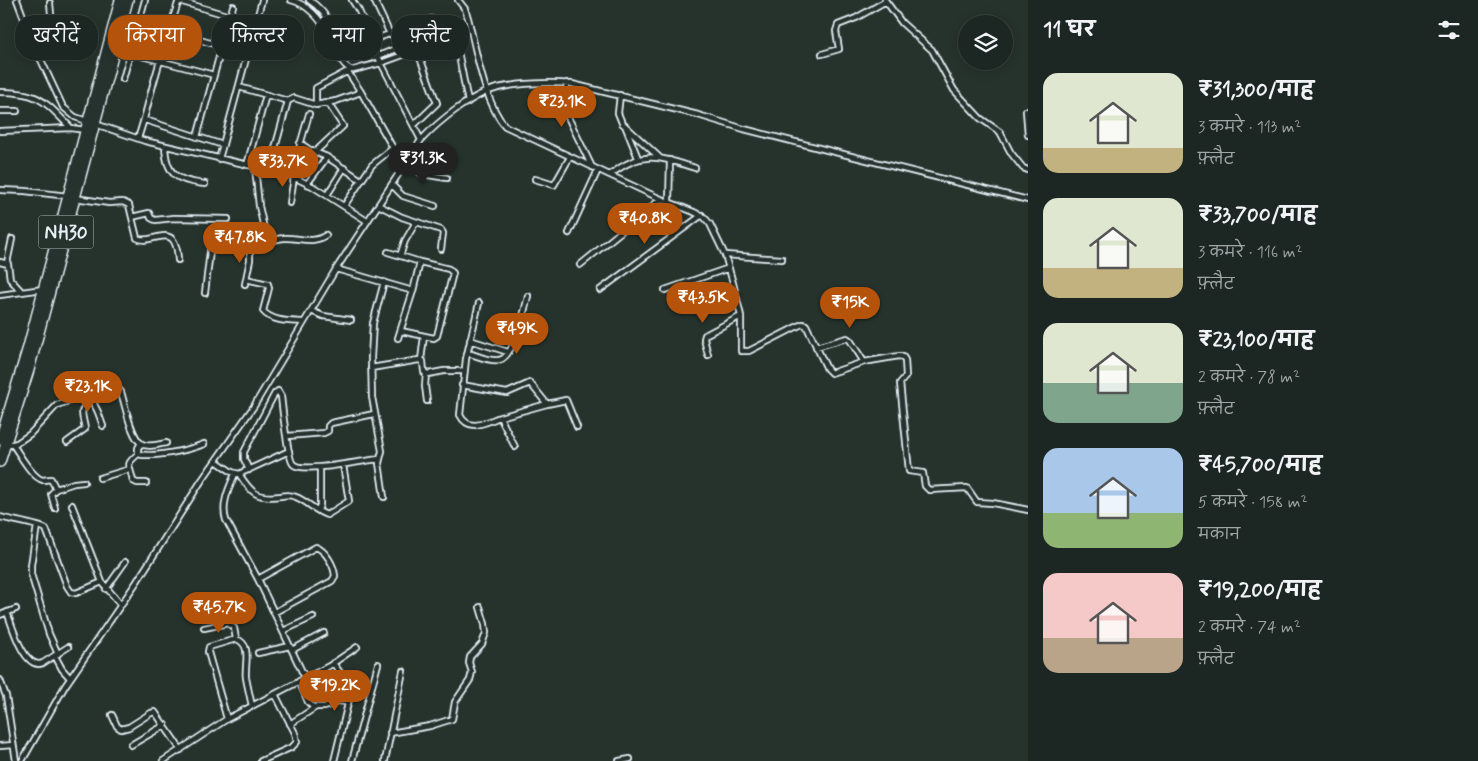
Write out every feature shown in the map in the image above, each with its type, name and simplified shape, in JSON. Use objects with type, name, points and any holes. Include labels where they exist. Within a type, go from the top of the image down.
[{"type":"highway","name":"NH30","points":[[0,462],[29,370],[120,0]]},
{"type":"highway","name":"NH30","points":[[89,125],[128,0]]},
{"type":"highway","name":"NH30","points":[[6,444],[3,423],[71,197]]},
{"type":"street","points":[[17,0],[23,15]]},
{"type":"street","points":[[141,15],[145,0]]},
{"type":"street","points":[[174,15],[179,0],[227,15]]},
{"type":"street","points":[[258,15],[262,0]]},
{"type":"street","points":[[291,0],[304,5],[315,14],[330,36],[344,64],[350,71],[393,148],[406,165],[425,176],[448,178]]},
{"type":"street","points":[[353,0],[360,15]]},
{"type":"street","points":[[374,0],[390,34],[382,36]]},
{"type":"street","points":[[458,0],[465,9],[468,18],[487,92],[499,118],[505,126],[661,199],[702,215],[710,224],[729,268],[740,316],[740,349],[743,352],[749,351],[802,324],[806,325],[827,370],[831,373],[864,362],[899,356],[904,358],[906,376],[900,383],[908,468],[911,472],[923,473],[927,489],[967,488],[977,502],[1028,510]]},
{"type":"street","points":[[822,54],[839,48],[836,31],[838,26],[856,18],[885,0],[902,23],[932,50],[954,90],[980,118],[1000,132],[1015,159],[1023,168],[1028,170]]},
{"type":"street","points":[[312,1],[324,15]]},
{"type":"street","points":[[50,3],[51,15]]},
{"type":"street","points":[[230,15],[233,6]]},
{"type":"street","points":[[316,105],[316,88],[350,71],[392,59]]},
{"type":"street","points":[[41,60],[63,107],[89,125],[165,146],[293,176],[368,221]]},
{"type":"street","points":[[123,79],[128,60]]},
{"type":"street","points":[[156,60],[214,75]]},
{"type":"street","points":[[197,137],[218,60]]},
{"type":"street","points":[[219,159],[240,87],[246,60]]},
{"type":"street","points":[[349,60],[356,64]]},
{"type":"street","points":[[350,71],[356,64],[367,60]]},
{"type":"street","points":[[380,60],[421,140]]},
{"type":"street","points":[[414,125],[437,103],[421,60]]},
{"type":"street","points":[[460,60],[468,102]]},
{"type":"street","points":[[138,138],[145,120],[160,61]]},
{"type":"street","points":[[22,761],[70,678],[254,406],[336,269],[421,140],[438,122],[468,102],[499,87],[556,82],[567,83],[698,115],[813,147],[1028,200]]},
{"type":"street","points":[[567,83],[565,96],[566,113],[592,167]]},
{"type":"street","points":[[240,87],[288,101],[294,98],[316,105],[361,92]]},
{"type":"street","points":[[0,92],[24,92],[36,96],[71,128]]},
{"type":"street","points":[[247,166],[266,95]]},
{"type":"street","points":[[620,95],[619,116],[638,158]]},
{"type":"street","points":[[270,170],[288,101]]},
{"type":"street","points":[[315,152],[343,126],[328,103]]},
{"type":"street","points":[[0,111],[17,111]]},
{"type":"street","points":[[1026,111],[1028,134]]},
{"type":"street","points":[[290,203],[300,143],[309,114]]},
{"type":"street","points":[[145,120],[223,146]]},
{"type":"street","points":[[0,131],[71,128],[89,125]]},
{"type":"street","points":[[625,127],[660,158]]},
{"type":"street","points":[[300,143],[327,157],[361,180]]},
{"type":"street","points":[[165,146],[166,156],[173,174],[187,182],[205,184]]},
{"type":"street","points":[[344,206],[372,164],[393,148]]},
{"type":"street","points":[[307,184],[327,157]]},
{"type":"street","points":[[535,179],[554,186],[570,157]]},
{"type":"street","points":[[610,175],[638,158],[660,158],[695,168]]},
{"type":"street","points":[[668,202],[670,160]]},
{"type":"street","points":[[255,167],[259,206],[267,242]]},
{"type":"street","points":[[326,195],[344,168]]},
{"type":"street","points":[[569,233],[598,170]]},
{"type":"street","points":[[392,185],[403,196],[435,206]]},
{"type":"street","points":[[0,190],[25,190],[109,203],[123,202],[129,205],[137,238],[143,241],[161,236],[170,238],[177,248],[178,260]]},
{"type":"street","points":[[580,265],[661,199]]},
{"type":"street","points":[[378,205],[416,222],[441,230],[443,233],[441,248]]},
{"type":"street","points":[[132,217],[149,213],[154,220],[168,218],[228,219]]},
{"type":"street","points":[[600,290],[702,215]]},
{"type":"street","points":[[400,256],[405,241],[416,222]]},
{"type":"street","points":[[206,293],[212,242],[224,240],[232,247],[250,246],[286,238],[315,241],[326,236]]},
{"type":"street","points":[[12,240],[7,263],[9,265],[10,279],[22,292]]},
{"type":"street","points":[[250,246],[250,260],[246,281],[268,284],[269,288],[263,311],[264,314],[281,320],[304,322]]},
{"type":"street","points":[[388,252],[449,269],[453,275],[437,336],[434,338],[401,331]]},
{"type":"street","points":[[725,255],[782,258]]},
{"type":"street","points":[[0,262],[7,263]]},
{"type":"street","points":[[398,338],[420,262]]},
{"type":"street","points":[[665,290],[729,268]]},
{"type":"street","points":[[336,269],[413,291]]},
{"type":"street","points":[[384,282],[373,323],[371,368],[374,414],[381,446],[380,458],[384,498]]},
{"type":"street","points":[[0,295],[43,289]]},
{"type":"street","points":[[468,353],[498,360],[505,357],[517,333],[528,296]]},
{"type":"street","points":[[479,303],[464,371],[460,415],[466,422],[476,426],[500,417],[566,400],[577,427]]},
{"type":"street","points":[[311,311],[323,316],[351,320]]},
{"type":"street","points":[[708,355],[704,339],[705,335],[740,316]]},
{"type":"street","points":[[424,336],[421,360],[426,373],[427,401]]},
{"type":"street","points":[[816,347],[847,338],[864,362]]},
{"type":"street","points":[[470,340],[508,352]]},
{"type":"street","points":[[371,368],[421,360]]},
{"type":"street","points":[[426,373],[464,371]]},
{"type":"street","points":[[462,385],[507,393],[530,383],[547,404]]},
{"type":"street","points":[[56,489],[52,479],[43,480],[6,444],[30,434],[57,405],[114,386],[119,389],[132,430],[141,443],[150,446],[166,443]]},
{"type":"street","points":[[249,470],[244,459],[244,452],[276,392],[280,392],[291,461],[296,466],[343,465],[380,458]]},
{"type":"street","points":[[89,394],[103,426]]},
{"type":"street","points":[[68,442],[84,431],[83,409],[92,400]]},
{"type":"street","points":[[287,436],[324,433],[328,431],[328,426],[331,423],[374,414]]},
{"type":"street","points":[[500,417],[515,447]]},
{"type":"street","points":[[138,454],[138,448],[141,443]]},
{"type":"street","points":[[138,454],[147,456],[187,450],[204,444]]},
{"type":"street","points":[[289,451],[238,474],[227,492],[224,515],[228,526],[258,579],[304,678]]},
{"type":"street","points":[[138,454],[129,461],[133,481],[146,483]]},
{"type":"street","points":[[216,461],[238,474],[247,487],[256,494],[270,497],[292,495],[327,515],[348,502],[349,497],[343,465]]},
{"type":"street","points":[[318,510],[320,505],[320,466]]},
{"type":"street","points":[[100,478],[130,469]]},
{"type":"street","points":[[55,508],[51,494],[56,489],[74,482],[84,482]]},
{"type":"street","points":[[72,505],[102,582],[121,605]]},
{"type":"street","points":[[0,517],[44,527],[71,592],[76,593],[102,582]]},
{"type":"street","points":[[37,526],[31,574],[56,655],[62,669],[70,678]]},
{"type":"street","points":[[258,579],[316,547],[325,553],[334,569],[335,576],[332,581],[274,612]]},
{"type":"street","points":[[106,589],[125,562]]},
{"type":"street","points":[[390,733],[430,726],[452,719],[455,702],[470,680],[472,672],[469,663],[470,657],[482,644],[486,633],[480,607]]},
{"type":"street","points":[[0,615],[16,609]]},
{"type":"street","points":[[7,612],[23,652],[32,663],[39,665],[68,647]]},
{"type":"street","points":[[283,631],[313,617]]},
{"type":"street","points":[[204,628],[228,623],[234,628],[236,639]]},
{"type":"street","points":[[258,653],[291,648],[324,633]]},
{"type":"street","points":[[227,719],[209,647],[236,639],[242,642],[248,658],[246,673],[252,706]]},
{"type":"street","points":[[162,761],[227,719],[333,663],[357,647]]},
{"type":"street","points":[[333,663],[351,688],[334,761]]},
{"type":"street","points":[[352,761],[378,664]]},
{"type":"street","points":[[384,761],[403,671]]},
{"type":"street","points":[[0,680],[6,696],[16,761]]},
{"type":"street","points":[[299,681],[310,704],[316,707],[325,707],[336,701],[348,702]]},
{"type":"street","points":[[261,761],[295,745],[297,739],[275,694]]},
{"type":"street","points":[[290,724],[316,707]]},
{"type":"street","points":[[112,715],[121,729],[129,727],[153,712],[157,714],[181,750]]},
{"type":"street","points":[[131,744],[165,725]]},
{"type":"street","points":[[0,746],[14,745]]},
{"type":"street","points":[[619,761],[630,759]]}]
